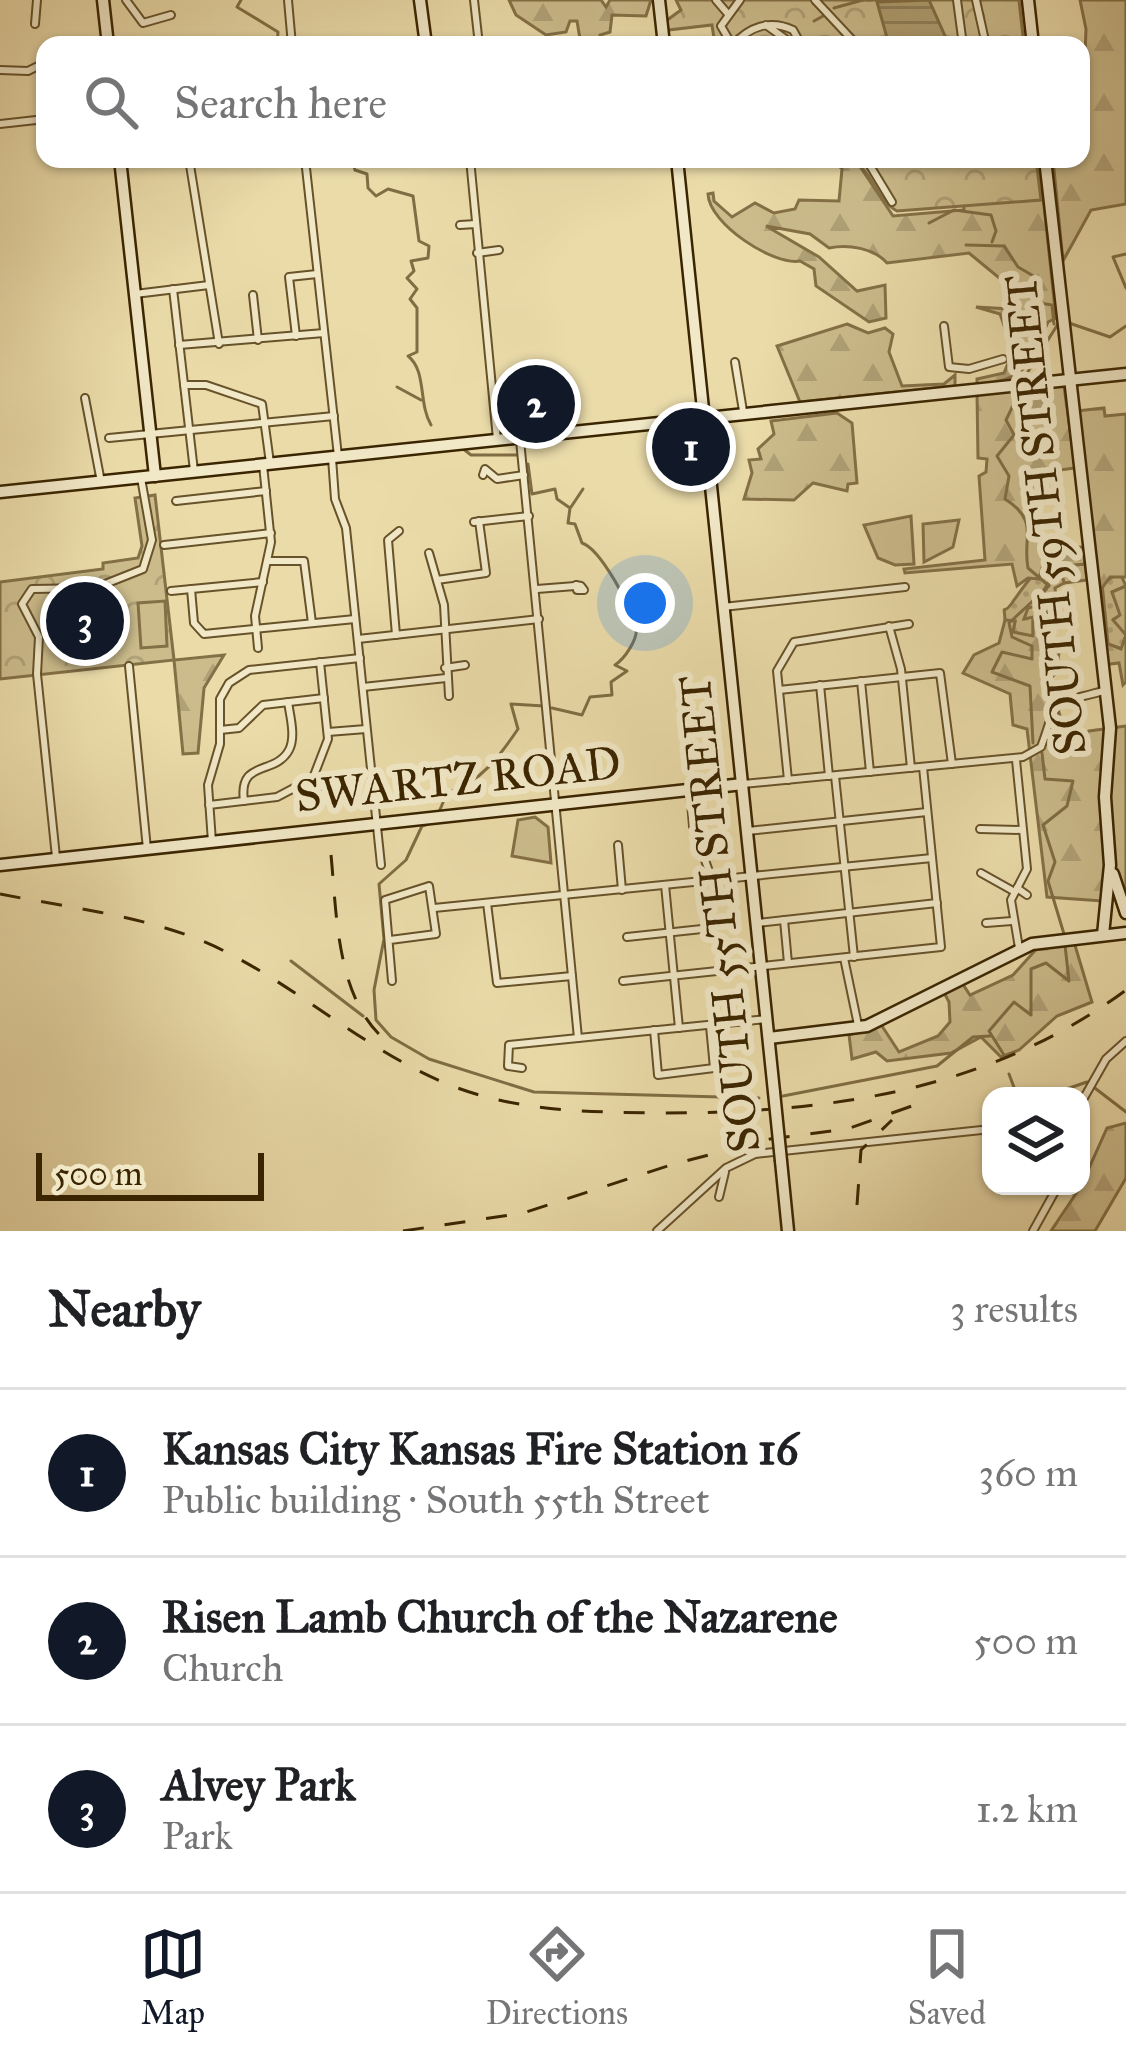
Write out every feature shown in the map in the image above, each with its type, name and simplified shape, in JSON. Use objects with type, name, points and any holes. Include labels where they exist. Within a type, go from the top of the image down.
[{"type":"street","points":[[35,24],[37,0]]},
{"type":"street","points":[[104,0],[107,36]]},
{"type":"street","points":[[126,0],[143,23],[171,14]]},
{"type":"street","points":[[288,0],[291,36]]},
{"type":"street","points":[[420,0],[425,36]]},
{"type":"street","points":[[474,0],[478,36]]},
{"type":"street","points":[[659,0],[663,36]]},
{"type":"street","points":[[716,0],[728,14]]},
{"type":"street","points":[[726,36],[721,30],[740,0]]},
{"type":"street","points":[[815,0],[849,36]]},
{"type":"street","points":[[957,0],[961,36]]},
{"type":"street","points":[[976,0],[984,36]]},
{"type":"street","points":[[1028,0],[1032,36]]},
{"type":"street","points":[[742,36],[766,26],[787,27],[795,36]]},
{"type":"street","points":[[766,26],[781,36]]},
{"type":"street","points":[[0,70],[36,67]]},
{"type":"street","points":[[0,124],[36,120]]},
{"type":"street","points":[[121,168],[155,476]]},
{"type":"street","points":[[190,168],[219,344]]},
{"type":"street","points":[[305,168],[381,865]]},
{"type":"street","points":[[471,168],[497,439]]},
{"type":"street","name":"SOUTH 55TH STREET","points":[[678,168],[761,967],[767,1018],[776,1038],[771,1057],[788,1231]]},
{"type":"street","points":[[871,168],[892,202]]},
{"type":"street","name":"SOUTH 59TH STREET","points":[[1046,168],[1110,728],[1105,797],[1110,865],[1103,935]]},
{"type":"street","points":[[460,225],[476,224]]},
{"type":"street","points":[[477,253],[499,250]]},
{"type":"street","points":[[296,336],[290,277],[317,274]]},
{"type":"street","points":[[135,294],[210,285]]},
{"type":"street","points":[[173,290],[194,471]]},
{"type":"street","points":[[253,295],[258,340]]},
{"type":"street","points":[[944,326],[949,367],[969,370],[1003,358]]},
{"type":"street","points":[[179,345],[324,334]]},
{"type":"street","points":[[735,362],[743,412]]},
{"type":"street","points":[[969,370],[970,389]]},
{"type":"street","points":[[0,492],[1126,374]]},
{"type":"street","points":[[184,385],[206,385],[262,404],[271,533],[255,629],[258,648]]},
{"type":"street","points":[[86,398],[101,482]]},
{"type":"street","points":[[109,438],[334,416]]},
{"type":"street","points":[[671,419],[677,440],[706,440]]},
{"type":"street","points":[[520,436],[578,1038]]},
{"type":"street","points":[[494,478],[524,475]]},
{"type":"street","points":[[57,859],[37,674],[39,637],[23,612],[24,596],[37,588],[87,589],[136,574],[149,561],[152,540],[141,478]]},
{"type":"street","points":[[176,501],[266,491]]},
{"type":"street","points":[[437,580],[486,573],[477,522],[529,516]]},
{"type":"street","points":[[396,635],[388,540],[399,531]]},
{"type":"street","points":[[164,545],[271,533]]},
{"type":"street","points":[[430,553],[446,630],[448,695]]},
{"type":"street","points":[[269,561],[304,561],[312,623]]},
{"type":"street","points":[[171,591],[263,582]]},
{"type":"street","points":[[536,589],[574,586]]},
{"type":"street","points":[[723,607],[905,587]]},
{"type":"street","points":[[191,589],[194,622],[201,632],[356,619]]},
{"type":"street","points":[[358,639],[540,619]]},
{"type":"street","points":[[788,780],[777,669],[790,650],[802,637],[909,624]]},
{"type":"street","points":[[890,626],[902,677],[911,768]]},
{"type":"street","points":[[212,842],[208,805],[220,730],[218,708],[229,683],[249,670],[360,658]]},
{"type":"street","points":[[208,805],[293,793],[314,778],[323,761],[328,732],[320,662]]},
{"type":"street","points":[[445,668],[465,665]]},
{"type":"street","points":[[129,667],[147,849]]},
{"type":"street","points":[[779,690],[940,673],[952,764]]},
{"type":"street","points":[[363,687],[446,678]]},
{"type":"street","points":[[861,681],[870,772]]},
{"type":"street","points":[[820,686],[840,821],[859,1028]]},
{"type":"street","points":[[1019,948],[1012,921],[1016,890],[1027,872],[1016,758],[1041,747],[1047,717],[1055,706],[1103,691]]},
{"type":"street","points":[[220,730],[238,728],[257,707],[324,698]]},
{"type":"street","points":[[244,801],[243,784],[250,772],[284,757],[292,745],[288,702]]},
{"type":"street","points":[[328,732],[367,729]]},
{"type":"street","name":"SWARTZ ROAD","points":[[0,865],[1016,758]]},
{"type":"street","points":[[623,981],[941,947],[922,767]]},
{"type":"street","points":[[314,778],[326,788]]},
{"type":"street","points":[[690,789],[693,826],[712,880]]},
{"type":"street","points":[[748,831],[927,812]]},
{"type":"street","points":[[980,829],[1022,830]]},
{"type":"street","points":[[618,845],[622,890]]},
{"type":"street","points":[[434,908],[933,857]]},
{"type":"street","name":"SOUTH 59TH STREET","points":[[1110,865],[1126,914]]},
{"type":"street","points":[[981,873],[1027,895]]},
{"type":"street","points":[[665,885],[679,1028]]},
{"type":"street","points":[[389,940],[436,934],[429,886],[385,900],[392,981]]},
{"type":"street","points":[[487,903],[496,983],[572,976]]},
{"type":"street","points":[[758,922],[938,903]]},
{"type":"street","points":[[1086,937],[1102,918]]},
{"type":"street","points":[[784,920],[788,963]]},
{"type":"street","points":[[986,923],[1012,921]]},
{"type":"street","points":[[627,937],[702,929]]},
{"type":"street","points":[[776,1038],[859,1028],[1019,948],[1126,933]]},
{"type":"street","points":[[522,1068],[508,1066],[509,1046],[767,1018]]},
{"type":"street","points":[[653,1030],[658,1075],[714,1068],[710,1026]]},
{"type":"street","points":[[1090,1088],[1126,1041]]},
{"type":"street","points":[[657,1231],[729,1166],[780,1149],[982,1130]]},
{"type":"street","points":[[719,1197],[729,1166]]},
{"type":"street","points":[[1033,1231],[1053,1195]]},
{"type":"green space","points":[[509,0],[601,0],[606,7],[610,0],[651,0],[646,16],[612,15],[610,32],[600,36],[580,36],[577,21],[570,21],[566,32],[546,35],[516,15]]},
{"type":"green space","points":[[676,0],[1019,0],[1023,36],[714,36],[712,25],[668,30],[666,21],[681,10]]},
{"type":"green space","points":[[1080,0],[1126,0],[1126,204],[1091,210],[1063,261],[1054,168],[1090,168],[1090,36],[1086,36]]},
{"type":"green space","points":[[861,168],[893,216],[964,210],[960,168],[1040,168],[1056,318],[1048,322],[1024,368],[1007,379],[977,385],[977,379],[1004,373],[1013,351],[1000,314],[976,307],[1011,309],[1018,302],[1003,281],[969,253],[887,263],[868,251],[829,248],[810,234],[766,226],[819,257],[857,291],[885,285],[886,318],[869,322],[816,286],[814,269],[760,250],[731,230],[711,206],[708,194],[713,193],[714,201],[732,217],[755,203],[774,213],[795,209],[799,200],[839,201],[842,169]]},
{"type":"green space","points":[[1037,168],[1041,200],[897,211],[863,169]]},
{"type":"green space","points":[[847,324],[868,333],[885,328],[893,334],[889,352],[902,386],[944,384],[955,375],[955,386],[800,402],[777,346]]},
{"type":"green space","points":[[1064,386],[1075,468],[1030,474],[1041,551],[1083,547],[1085,564],[1042,568],[1039,579],[1028,578],[1017,586],[1012,564],[905,573],[904,569],[985,560],[979,476],[986,472],[987,459],[978,458],[977,393]]},
{"type":"green space","points":[[1104,408],[1105,416],[1126,414],[1126,577],[1110,577],[1099,592],[1108,644],[1121,649],[1126,635],[1123,685],[1119,663],[1102,665],[1076,411]]},
{"type":"green space","points":[[837,413],[852,423],[857,483],[848,484],[847,491],[813,483],[794,500],[744,499],[752,473],[749,460],[761,459],[758,449],[774,434],[771,421]]},
{"type":"green space","points":[[155,495],[174,660],[0,679],[0,582],[103,569],[103,563],[138,558],[142,546],[135,498]]},
{"type":"green space","points":[[911,516],[914,564],[895,565],[878,558],[864,525]]},
{"type":"green space","points":[[959,520],[953,547],[924,562],[923,524]]},
{"type":"green space","points":[[1085,564],[1087,580],[1064,583],[1062,575],[1049,582],[1026,618],[1033,617],[1033,637],[1013,632],[1015,621],[1005,620],[1004,610],[1033,576],[1047,569]]},
{"type":"green space","points":[[1120,573],[1126,586],[1112,592],[1121,615],[1114,619],[1126,635],[1122,649],[1108,644],[1102,583]]},
{"type":"green space","points":[[1062,575],[1064,583],[1055,588],[1057,609],[1047,612],[1049,625],[1043,635],[1059,653],[1056,673],[1049,680],[1068,742],[1089,731],[1126,726],[1126,899],[1116,871],[1102,901],[1047,897],[1027,729],[1013,725],[1010,694],[963,673],[974,655],[999,643],[1005,620],[1015,621],[1013,632],[1033,636],[1033,617],[1024,619],[1028,608],[1036,606],[1050,582]]},
{"type":"green space","points":[[1126,586],[1126,635],[1113,620],[1120,615],[1112,592]]},
{"type":"green space","points":[[165,601],[167,646],[141,648],[138,603]]},
{"type":"green space","points":[[72,604],[122,623],[110,655],[60,635]]},
{"type":"green space","points":[[224,655],[204,688],[198,753],[183,754],[174,660]]},
{"type":"green space","points":[[535,817],[548,827],[551,863],[512,856],[518,820]]},
{"type":"green space","points":[[1074,942],[1092,1002],[1057,1016],[1019,1050],[1001,1057],[981,1037],[951,1053],[887,1061],[876,1052],[852,1059],[849,1035],[880,1023],[899,1052],[938,1036],[950,1022],[949,1002],[942,989],[960,980],[970,995],[1013,975],[1041,944]]},
{"type":"green space","points":[[1126,1123],[1126,1178],[1095,1231],[1051,1231],[1075,1195],[1090,1195],[1090,1166],[1107,1128]]},
{"type":"shaded area","points":[[929,0],[945,36],[886,36],[877,2]]},
{"type":"waterway","points":[[241,0],[237,7],[278,36]]},
{"type":"waterway","points":[[834,8],[863,0]]},
{"type":"waterway","points":[[814,21],[825,15]]},
{"type":"waterway","points":[[354,168],[367,174],[368,188],[376,196],[388,189],[413,196],[419,241],[429,246],[428,258],[411,261],[414,271],[407,278],[417,289],[410,299],[417,308],[417,352],[408,356],[418,370],[431,425]]},
{"type":"waterway","points":[[929,223],[954,210],[991,215],[996,231],[992,242]]},
{"type":"waterway","points":[[966,245],[1004,246],[1018,267],[1037,278],[1033,302],[1052,305],[1054,324]]},
{"type":"waterway","points":[[1126,254],[1113,257],[1126,288]]},
{"type":"waterway","points":[[1069,323],[1110,337],[1126,326]]},
{"type":"waterway","points":[[1024,378],[1058,324]]},
{"type":"waterway","points":[[397,387],[421,400]]},
{"type":"waterway","points":[[1020,391],[1006,420],[1014,435],[997,456],[1009,476],[1005,499],[1026,523],[1028,568],[1049,586],[1009,623],[1012,637],[1032,646],[1032,659],[1002,652],[992,672],[1030,686],[1033,743]]},
{"type":"waterway","points":[[462,448],[471,455],[517,455]]},
{"type":"waterway","points":[[528,464],[532,494],[555,489],[557,499],[570,508],[568,523],[575,524],[582,543],[606,567],[636,626],[633,642],[615,665],[627,671],[611,682],[612,695],[590,697],[582,715],[552,708]]},
{"type":"waterway","points":[[571,507],[583,489]]},
{"type":"waterway","points":[[439,812],[447,793],[480,775],[518,729],[511,704],[544,706]]},
{"type":"waterway","points":[[1042,753],[1045,779],[1073,781],[1067,806],[1043,825],[1055,862],[1048,881],[1064,934]]},
{"type":"waterway","points":[[438,821],[422,826],[406,860],[379,884],[384,939],[374,990],[376,1020],[391,1037],[429,1059],[534,1092],[759,1098]]},
{"type":"waterway","points":[[1004,1055],[989,1031],[1014,1002],[1031,1015],[1031,969],[1046,963],[1069,981],[1065,945]]},
{"type":"waterway","points":[[291,961],[363,1016]]},
{"type":"waterway","points":[[783,1096],[937,1066],[973,1037],[990,1036]]},
{"type":"waterway","points":[[1009,1074],[1014,1087]]},
{"type":"waterway","points":[[1072,1087],[1087,1082],[1126,1112]]},
{"type":"railway","points":[[331,855],[338,931],[349,982],[372,1027],[390,1044]]},
{"type":"railway","points":[[0,894],[117,916],[202,941],[257,969],[425,1074],[480,1095],[556,1109],[723,1112],[845,1101],[904,1090],[1018,1052],[1073,1025],[1126,990]]},
{"type":"railway","points":[[403,1231],[523,1213],[674,1164],[770,1139],[847,1129],[926,1101]]},
{"type":"railway","points":[[857,1205],[861,1150],[892,1120]]},
{"type":"place","name":"Risen Lamb Church of the Nazarene","points":[[536,404]]},
{"type":"place","name":"Kansas City Kansas Fire Station 16","points":[[691,447]]},
{"type":"place","name":"Alvey Park","points":[[85,621]]}]
